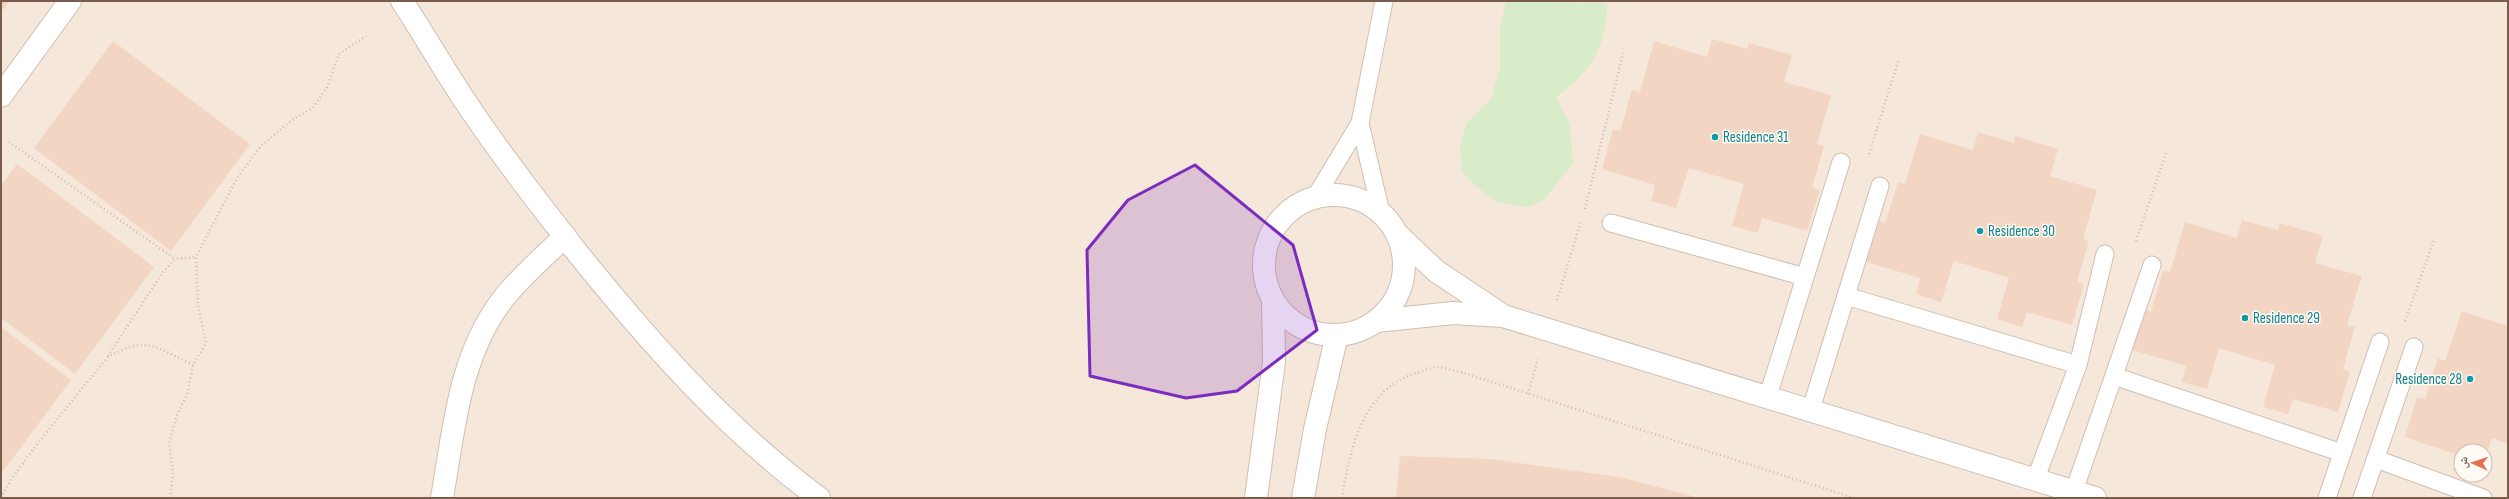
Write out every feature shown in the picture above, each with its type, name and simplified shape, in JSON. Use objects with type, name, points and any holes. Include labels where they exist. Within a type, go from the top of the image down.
[{"type":"street","points":[[1,96],[70,1]]},
{"type":"street","points":[[402,1],[464,99],[565,236],[632,322],[684,379],[738,432],[819,498]]},
{"type":"street","points":[[1397,234],[1403,252],[1404,271],[1400,290],[1390,307],[1377,321],[1364,329],[1337,335],[1315,333],[1298,326],[1284,314],[1273,299],[1266,283],[1264,264],[1266,246],[1273,229],[1285,215],[1300,204],[1316,196],[1330,195],[1351,197],[1370,205],[1382,213],[1397,234],[1436,271],[1503,316]]},
{"type":"street","points":[[442,498],[462,381],[478,340],[489,318],[503,299],[565,236]]},
{"type":"street","points":[[1256,498],[1274,362],[1273,299]]},
{"type":"street","points":[[1377,321],[1446,313],[1503,316],[2036,478],[2096,498]]},
{"type":"street","points":[[1303,498],[1315,429],[1337,335]]},
{"type":"lane","points":[[1316,196],[1360,123],[1384,1]]},
{"type":"lane","points":[[1360,123],[1382,213]]},
{"type":"lane","points":[[1768,396],[1842,162]]},
{"type":"lane","points":[[1811,409],[1880,186]]},
{"type":"lane","points":[[1611,223],[1805,277]]},
{"type":"lane","points":[[2036,478],[2078,365],[2105,254]]},
{"type":"lane","points":[[2074,491],[2152,265]]},
{"type":"lane","points":[[1846,296],[2078,365]]},
{"type":"lane","points":[[2327,498],[2380,342]]},
{"type":"lane","points":[[2362,498],[2414,347]]},
{"type":"lane","points":[[2114,376],[2342,453]]},
{"type":"lane","points":[[2376,459],[2483,498]]},
{"type":"path","points":[[170,498],[174,472],[169,443],[176,415],[188,395],[193,365],[206,343],[198,306],[196,257],[237,178],[261,146],[292,120],[313,108],[327,87],[339,54],[366,36]]},
{"type":"path","points":[[1556,301],[1583,215],[1623,54]]},
{"type":"path","points":[[9,142],[175,259],[196,257]]},
{"type":"path","points":[[2,498],[2,492],[18,469],[108,357],[163,272],[175,259]]},
{"type":"path","points":[[108,357],[126,347],[144,343],[193,365]]},
{"type":"path","points":[[1528,394],[1540,355]]},
{"type":"path","points":[[1342,498],[1347,464],[1360,424],[1378,398],[1404,377],[1436,367],[1470,375],[1854,498]]},
{"type":"highlighted area","points":[[1195,165],[1293,245],[1317,330],[1237,391],[1186,398],[1090,376],[1087,250],[1128,200]]},
{"type":"shaded area","points":[[1,1],[2508,1],[2508,498],[1,498]]},
{"type":"green space","points":[[1506,1],[1607,3],[1604,32],[1595,57],[1578,78],[1556,97],[1570,124],[1573,163],[1544,200],[1528,207],[1499,203],[1474,185],[1462,171],[1460,148],[1466,124],[1491,99],[1500,68],[1500,28]]},
{"type":"building","points":[[1,1],[10,1],[3,10],[1,9]]},
{"type":"building","name":"Residence 31","points":[[1712,39],[1747,49],[1749,43],[1792,55],[1784,82],[1831,95],[1817,144],[1824,146],[1812,188],[1820,190],[1807,231],[1762,218],[1758,233],[1732,226],[1744,184],[1689,168],[1676,208],[1651,201],[1655,185],[1602,169],[1613,129],[1620,131],[1632,90],[1640,92],[1654,41],[1707,57]]},
{"type":"building","points":[[113,41],[250,144],[171,251],[34,148]]},
{"type":"building","name":"Residence 30","points":[[1978,132],[2014,143],[2015,136],[2058,149],[2050,176],[2097,190],[2083,239],[2089,241],[2077,282],[2084,284],[2072,325],[2027,312],[2022,327],[1997,319],[2009,278],[1954,261],[1941,302],[1916,294],[1920,278],[1866,262],[1879,221],[1885,223],[1898,182],[1905,184],[1920,134],[1973,150]]},
{"type":"building","points":[[17,164],[154,267],[75,374],[1,318],[1,186]]},
{"type":"building","name":"Residence 29","points":[[2242,220],[2278,230],[2280,223],[2323,236],[2315,263],[2362,276],[2347,325],[2355,327],[2343,369],[2350,371],[2338,412],[2293,399],[2288,414],[2263,407],[2275,365],[2219,348],[2207,389],[2181,382],[2186,366],[2132,350],[2143,309],[2151,312],[2163,270],[2170,272],[2185,222],[2237,238]]},
{"type":"building","name":"Residence 28","points":[[2462,311],[2508,326],[2508,444],[2492,438],[2490,443],[2453,443],[2453,453],[2405,437],[2417,397],[2425,399],[2438,358],[2445,361]]},
{"type":"building","points":[[1,327],[71,380],[1,474]]},
{"type":"building","points":[[1400,456],[1491,459],[1619,477],[1700,498],[1396,498]]},
{"type":"place","name":"Residence 31","points":[[1715,137]]},
{"type":"place","name":"Residence 30","points":[[1980,231]]},
{"type":"place","name":"Residence 29","points":[[2245,318]]},
{"type":"place","name":"Residence 28","points":[[2470,379]]}]
